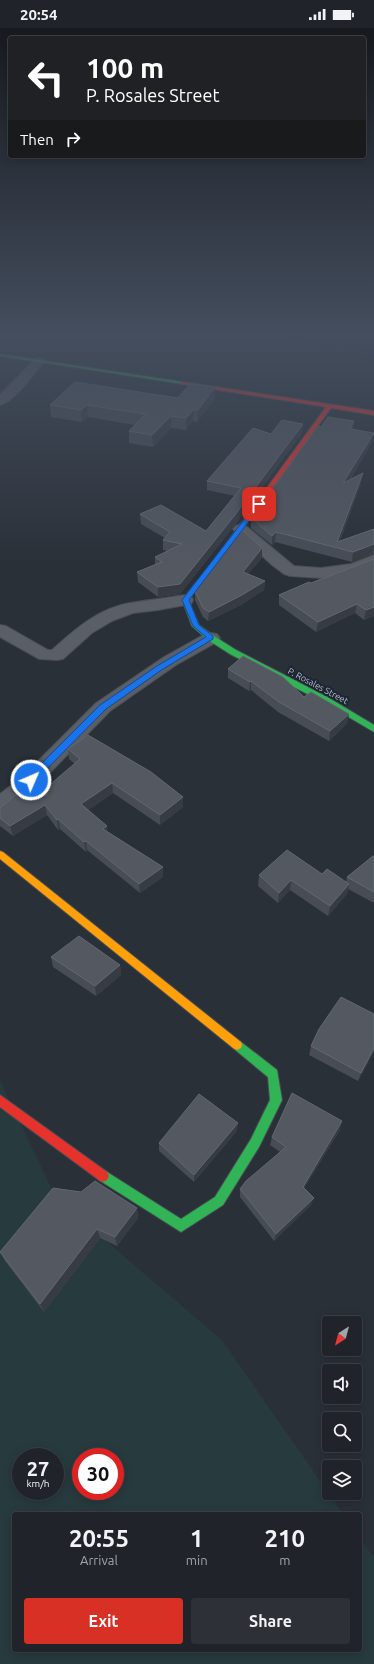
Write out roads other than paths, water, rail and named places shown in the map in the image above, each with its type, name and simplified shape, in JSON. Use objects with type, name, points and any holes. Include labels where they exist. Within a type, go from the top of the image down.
[{"type":"street","points":[[0,630],[45,655],[57,655],[86,629],[106,617],[130,608],[185,600],[241,529],[324,413]]},
{"type":"street","points":[[241,529],[290,571],[321,573],[354,568],[374,560]]},
{"type":"street","name":"P. Rosales Street","points":[[185,600],[196,626],[211,638],[233,652],[326,700],[374,729]]},
{"type":"street","points":[[0,804],[31,780],[103,707],[163,665],[211,638]]},
{"type":"street","points":[[0,854],[273,1074],[276,1100],[255,1143],[218,1200],[180,1226],[96,1172],[0,1100]]}]
